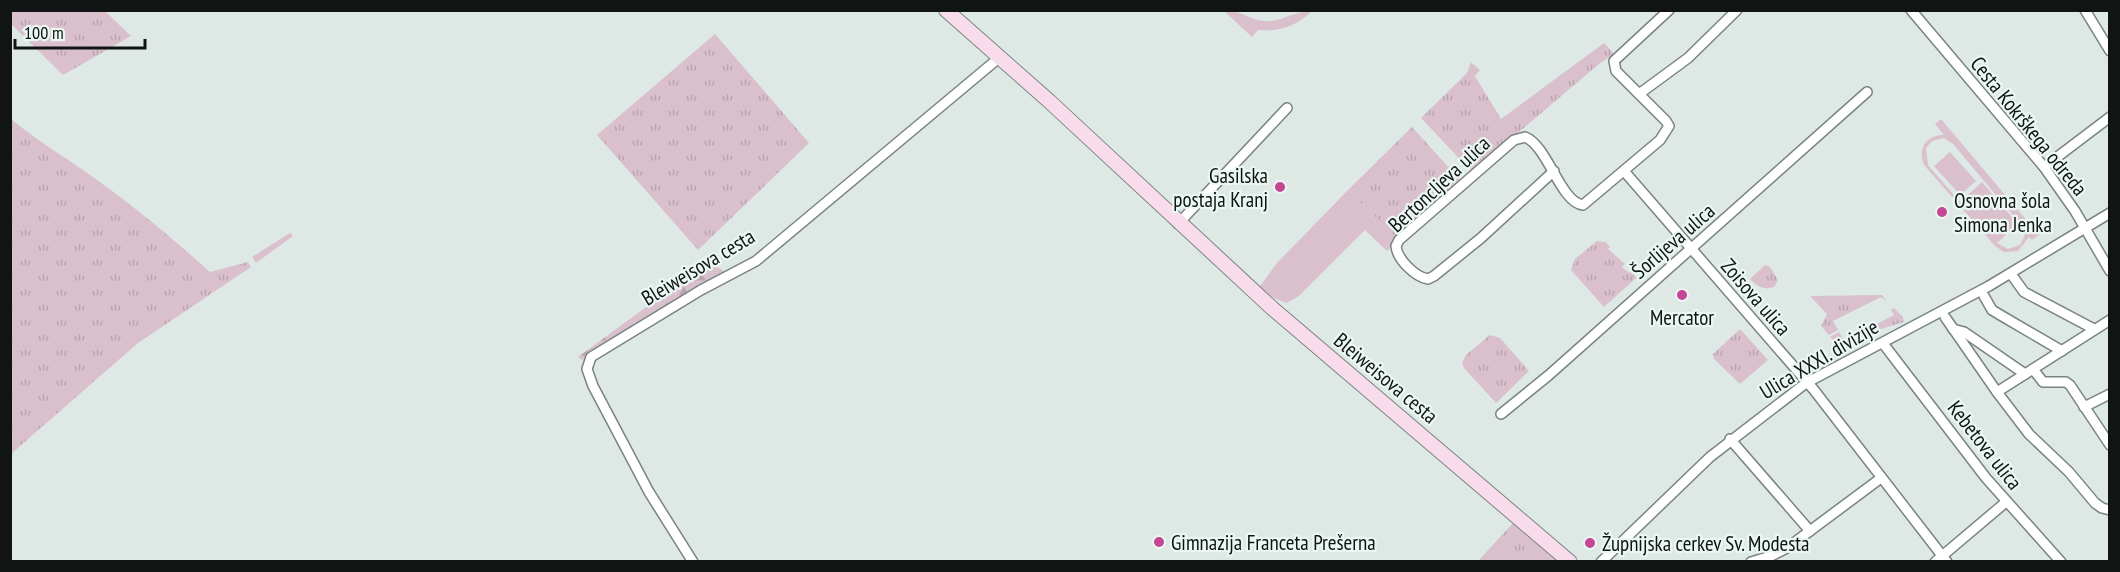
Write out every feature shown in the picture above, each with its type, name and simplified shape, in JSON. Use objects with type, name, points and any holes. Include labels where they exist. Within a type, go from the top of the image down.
[{"type":"main road","name":"Bleiweisova cesta","points":[[946,10],[1000,57],[1178,224],[1320,350],[1570,561]]},
{"type":"street","name":"Bertoncljeva ulica","points":[[1554,171],[1434,276],[1428,279],[1418,276],[1399,256],[1396,246],[1399,240],[1514,140],[1525,137],[1532,141],[1554,171],[1574,202],[1583,205],[1662,138],[1669,126],[1616,72],[1614,61],[1669,10]]},
{"type":"street","points":[[1639,94],[1701,46],[1737,10]]},
{"type":"street","name":"Cesta Kokrškega odreda","points":[[1911,10],[2044,168],[2085,228],[2109,271]]},
{"type":"street","points":[[2085,10],[2109,51]]},
{"type":"street","name":"Bleiweisova cesta","points":[[693,561],[649,492],[593,386],[587,369],[591,357],[701,290],[756,261],[1000,57]]},
{"type":"street","name":"Šorlijeva ulica","points":[[1501,414],[1549,375],[1867,92]]},
{"type":"street","points":[[1178,224],[1287,108]]},
{"type":"street","points":[[2044,168],[2109,117]]},
{"type":"street","name":"Zoisova ulica","points":[[1624,171],[1806,382],[1941,559]]},
{"type":"street","name":"Ulica XXXI. divizije","points":[[1601,561],[1633,528],[1730,439],[1806,382],[2011,274],[2109,213]]},
{"type":"street","points":[[2011,274],[2024,292],[2094,329]]},
{"type":"street","points":[[1984,296],[1992,310],[2062,351]]},
{"type":"street","points":[[1945,317],[2029,434],[2069,472],[2095,503],[2109,510]]},
{"type":"street","points":[[1997,392],[2109,320]]},
{"type":"street","points":[[1953,329],[1965,332],[2043,382],[2066,382],[2109,445]]},
{"type":"street","name":"Kebetova ulica","points":[[1885,346],[2006,502],[2061,561]]},
{"type":"street","points":[[2084,407],[2109,394]]},
{"type":"street","points":[[1730,439],[1810,531]]},
{"type":"street","points":[[1757,561],[1787,548],[1881,478]]},
{"type":"street","points":[[1941,559],[2006,502]]},
{"type":"green space","points":[[10,11],[105,11],[131,36],[63,75],[11,24]]},
{"type":"green space","points":[[1224,11],[1271,21],[1300,12],[1312,11],[1294,24],[1280,29],[1258,30],[1252,37]]},
{"type":"green space","points":[[715,34],[809,143],[698,250],[597,135]]},
{"type":"green space","points":[[1604,43],[1614,54],[1600,63],[1472,172],[1421,118],[1467,73],[1471,62],[1480,70],[1475,76],[1501,119]]},
{"type":"green space","points":[[11,119],[118,196],[210,272],[248,262],[251,267],[138,343],[11,454]]},
{"type":"green space","points":[[1941,119],[2039,235],[2032,240],[2029,237],[2018,251],[2004,252],[1995,246],[1924,165],[1922,153],[1925,144],[1933,137],[1944,135],[1935,124]],"holes":[[[1944,138],[1953,144],[2022,226],[2025,235],[2020,245],[2008,249],[1997,243],[2018,224],[1982,182],[1960,202],[1928,165],[1926,148],[1932,141]]]},
{"type":"green space","points":[[1412,127],[1462,182],[1397,239],[1348,190]]},
{"type":"green space","points":[[1950,152],[1976,181],[1960,195],[1934,166]]},
{"type":"green space","points":[[1348,190],[1397,239],[1387,251],[1365,230],[1299,296],[1286,303],[1274,298],[1260,286],[1277,263]]},
{"type":"green space","points":[[290,233],[293,236],[256,263],[252,257]]},
{"type":"green space","points":[[1597,241],[1606,242],[1610,247],[1608,249],[1625,264],[1622,267],[1629,273],[1632,271],[1636,278],[1604,307],[1571,270],[1575,259]]},
{"type":"green space","points":[[707,259],[725,272],[599,346],[582,360],[578,357],[683,280]]},
{"type":"green space","points":[[1765,265],[1770,267],[1778,280],[1774,287],[1761,287],[1750,279]]},
{"type":"green space","points":[[1882,295],[1887,302],[1881,297],[1833,321],[1838,330],[1829,335],[1821,326],[1827,314],[1810,296]]},
{"type":"green space","points":[[1894,308],[1903,317],[1904,322],[1868,333],[1842,355],[1834,347],[1837,344],[1830,337],[1839,332],[1844,341],[1894,315],[1891,310]]},
{"type":"green space","points":[[1740,329],[1768,360],[1740,384],[1714,359],[1713,354]]},
{"type":"green space","points":[[1490,335],[1500,338],[1529,371],[1496,403],[1462,363],[1466,355]]},
{"type":"green space","points":[[1514,523],[1559,561],[1478,561]]},
{"type":"place","name":"Gasilska postaja Kranj","points":[[1280,187]]},
{"type":"place","name":"Osnovna šola Simona Jenka","points":[[1942,212]]},
{"type":"place","name":"Mercator","points":[[1682,295]]},
{"type":"place","name":"Gimnazija Franceta Prešerna","points":[[1159,542]]},
{"type":"place","name":"Župnijska cerkev Sv. Modesta","points":[[1590,543]]}]
